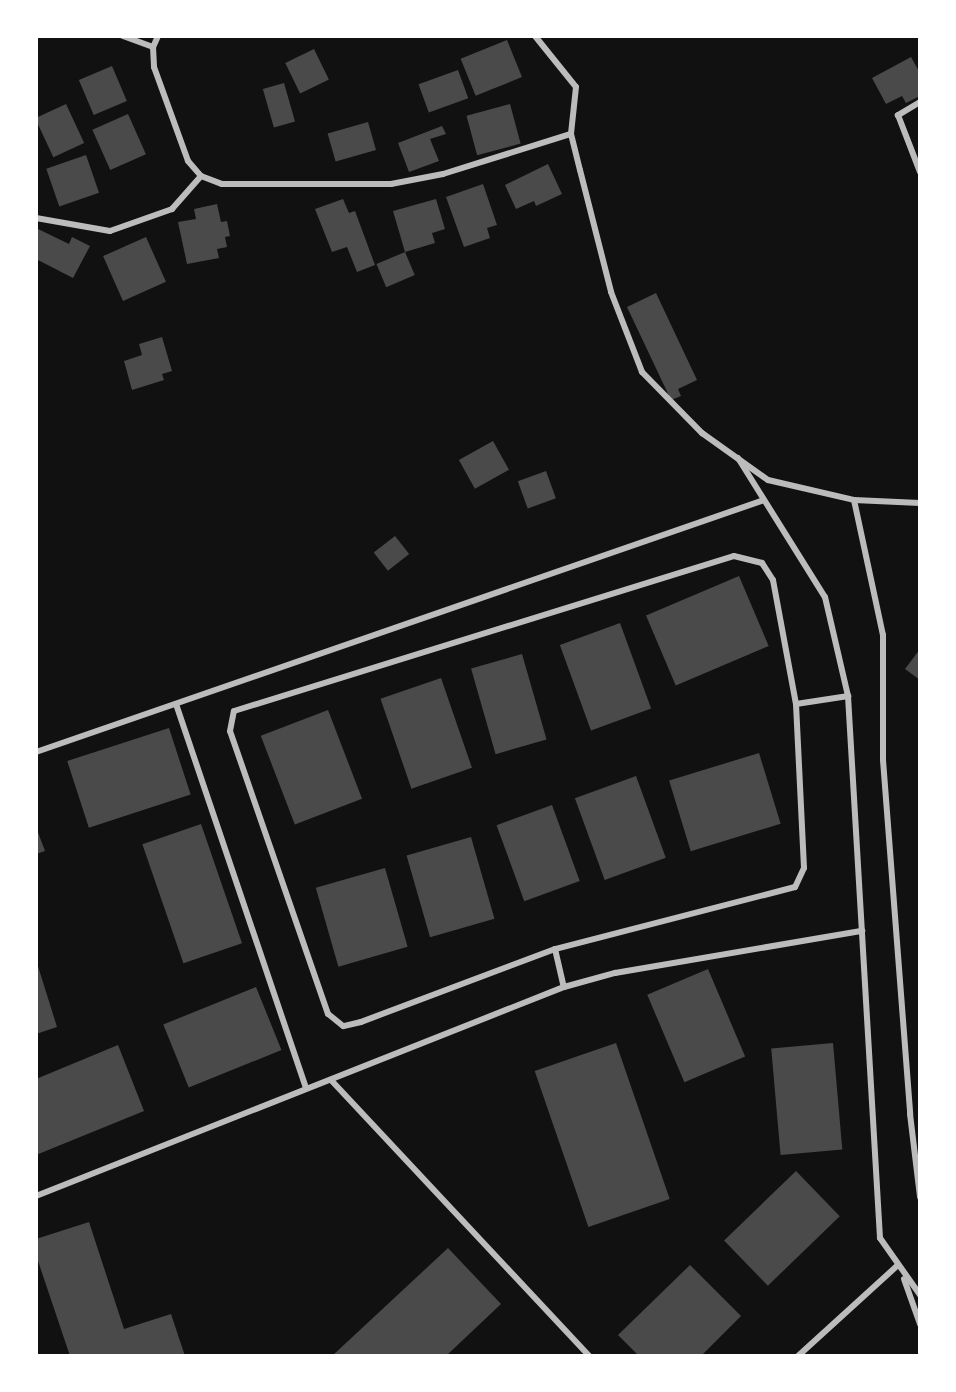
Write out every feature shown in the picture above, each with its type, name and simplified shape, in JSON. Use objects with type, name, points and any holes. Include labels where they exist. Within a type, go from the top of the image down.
[{"type":"street","points":[[123,36],[153,47]]},
{"type":"street","points":[[158,36],[153,47],[154,67],[188,161],[201,176],[222,184],[391,184],[443,174],[571,134]]},
{"type":"street","points":[[535,36],[576,87],[571,134],[611,292],[642,372],[702,433],[768,480],[854,500],[920,503]]},
{"type":"street","points":[[920,102],[898,115],[920,172]]},
{"type":"street","points":[[36,218],[110,231],[172,209],[201,176]]},
{"type":"street","points":[[738,458],[825,597],[848,696],[880,1238],[903,1276],[920,1295]]},
{"type":"street","points":[[36,752],[764,500]]},
{"type":"street","points":[[854,500],[883,635],[883,760],[910,1114],[920,1197]]},
{"type":"street","points":[[734,556],[762,563],[773,580],[796,704],[804,868],[795,887],[555,949],[343,1026],[328,1014],[230,731],[234,711],[734,556]]},
{"type":"street","points":[[796,704],[848,696]]},
{"type":"street","points":[[176,704],[306,1089]]},
{"type":"street","points":[[36,1196],[564,987],[615,973],[862,931]]},
{"type":"street","points":[[555,949],[564,987]]},
{"type":"street","points":[[331,1080],[589,1356]]},
{"type":"street","points":[[798,1356],[897,1266]]},
{"type":"street","points":[[903,1276],[920,1323]]},
{"type":"building","points":[[507,40],[522,77],[476,96],[461,59]]},
{"type":"building","points":[[314,49],[329,80],[300,94],[285,63]]},
{"type":"building","points":[[911,57],[920,73],[920,96],[906,103],[902,96],[886,104],[872,78]]},
{"type":"building","points":[[112,66],[127,101],[94,115],[79,80]]},
{"type":"building","points":[[458,70],[468,98],[429,113],[419,84]]},
{"type":"building","points":[[284,83],[295,121],[274,128],[263,89]]},
{"type":"building","points":[[66,104],[84,143],[53,157],[36,118]]},
{"type":"building","points":[[510,104],[521,144],[477,155],[467,116]]},
{"type":"building","points":[[128,114],[146,154],[110,170],[92,130]]},
{"type":"building","points":[[368,122],[376,150],[336,161],[328,134]]},
{"type":"building","points":[[442,126],[446,134],[430,139],[439,161],[409,172],[398,143]]},
{"type":"building","points":[[86,155],[99,193],[59,206],[46,169]]},
{"type":"building","points":[[548,164],[562,194],[536,206],[534,201],[516,209],[505,185]]},
{"type":"building","points":[[483,184],[497,225],[487,228],[490,238],[464,247],[446,197]]},
{"type":"building","points":[[343,199],[349,213],[355,211],[375,265],[357,272],[347,247],[332,252],[315,209]]},
{"type":"building","points":[[436,199],[445,229],[432,233],[435,243],[405,252],[393,211]]},
{"type":"building","points":[[217,204],[221,222],[227,221],[230,236],[225,237],[227,247],[217,249],[219,258],[187,264],[178,222],[196,219],[194,209]]},
{"type":"building","points":[[36,228],[69,244],[72,237],[90,246],[73,278],[36,259]]},
{"type":"building","points":[[146,237],[166,282],[123,301],[103,256]]},
{"type":"building","points":[[405,252],[415,275],[386,287],[376,264]]},
{"type":"building","points":[[656,293],[697,380],[678,389],[681,396],[671,400],[627,307]]},
{"type":"building","points":[[162,337],[172,371],[162,374],[164,380],[132,390],[124,361],[142,355],[139,344]]},
{"type":"building","points":[[493,441],[509,470],[475,489],[459,460]]},
{"type":"building","points":[[546,471],[556,498],[528,509],[518,481]]},
{"type":"building","points":[[395,536],[409,554],[388,571],[374,553]]},
{"type":"building","points":[[739,576],[769,646],[676,685],[646,615]]},
{"type":"building","points":[[620,623],[651,709],[591,730],[560,645]]},
{"type":"building","points":[[920,649],[920,680],[905,669]]},
{"type":"building","points":[[522,654],[547,740],[496,754],[471,669]]},
{"type":"building","points":[[441,678],[472,768],[411,789],[380,699]]},
{"type":"building","points":[[328,710],[362,799],[295,824],[261,736]]},
{"type":"building","points":[[169,728],[191,795],[89,828],[67,761]]},
{"type":"building","points":[[759,753],[781,824],[691,851],[669,780]]},
{"type":"building","points":[[636,776],[666,858],[605,880],[575,798]]},
{"type":"building","points":[[552,805],[580,881],[524,901],[497,825]]},
{"type":"building","points":[[201,824],[242,943],[183,963],[142,844]]},
{"type":"building","points":[[36,827],[45,851],[36,854]]},
{"type":"building","points":[[471,837],[494,919],[430,937],[407,855]]},
{"type":"building","points":[[385,868],[408,947],[338,967],[316,888]]},
{"type":"building","points":[[36,964],[57,1027],[36,1034]]},
{"type":"building","points":[[708,969],[745,1056],[684,1082],[647,995]]},
{"type":"building","points":[[256,987],[281,1050],[189,1088],[163,1024]]},
{"type":"building","points":[[616,1043],[670,1199],[588,1227],[535,1071]]},
{"type":"building","points":[[833,1043],[842,1150],[781,1155],[771,1048]]},
{"type":"building","points":[[118,1045],[144,1111],[36,1155],[36,1079]]},
{"type":"building","points":[[796,1171],[840,1216],[768,1286],[724,1240]]},
{"type":"building","points":[[89,1222],[124,1329],[171,1314],[185,1356],[70,1356],[36,1255],[36,1239]]},
{"type":"building","points":[[448,1248],[501,1304],[446,1356],[332,1356]]},
{"type":"building","points":[[690,1265],[741,1316],[701,1356],[639,1356],[618,1335]]}]
